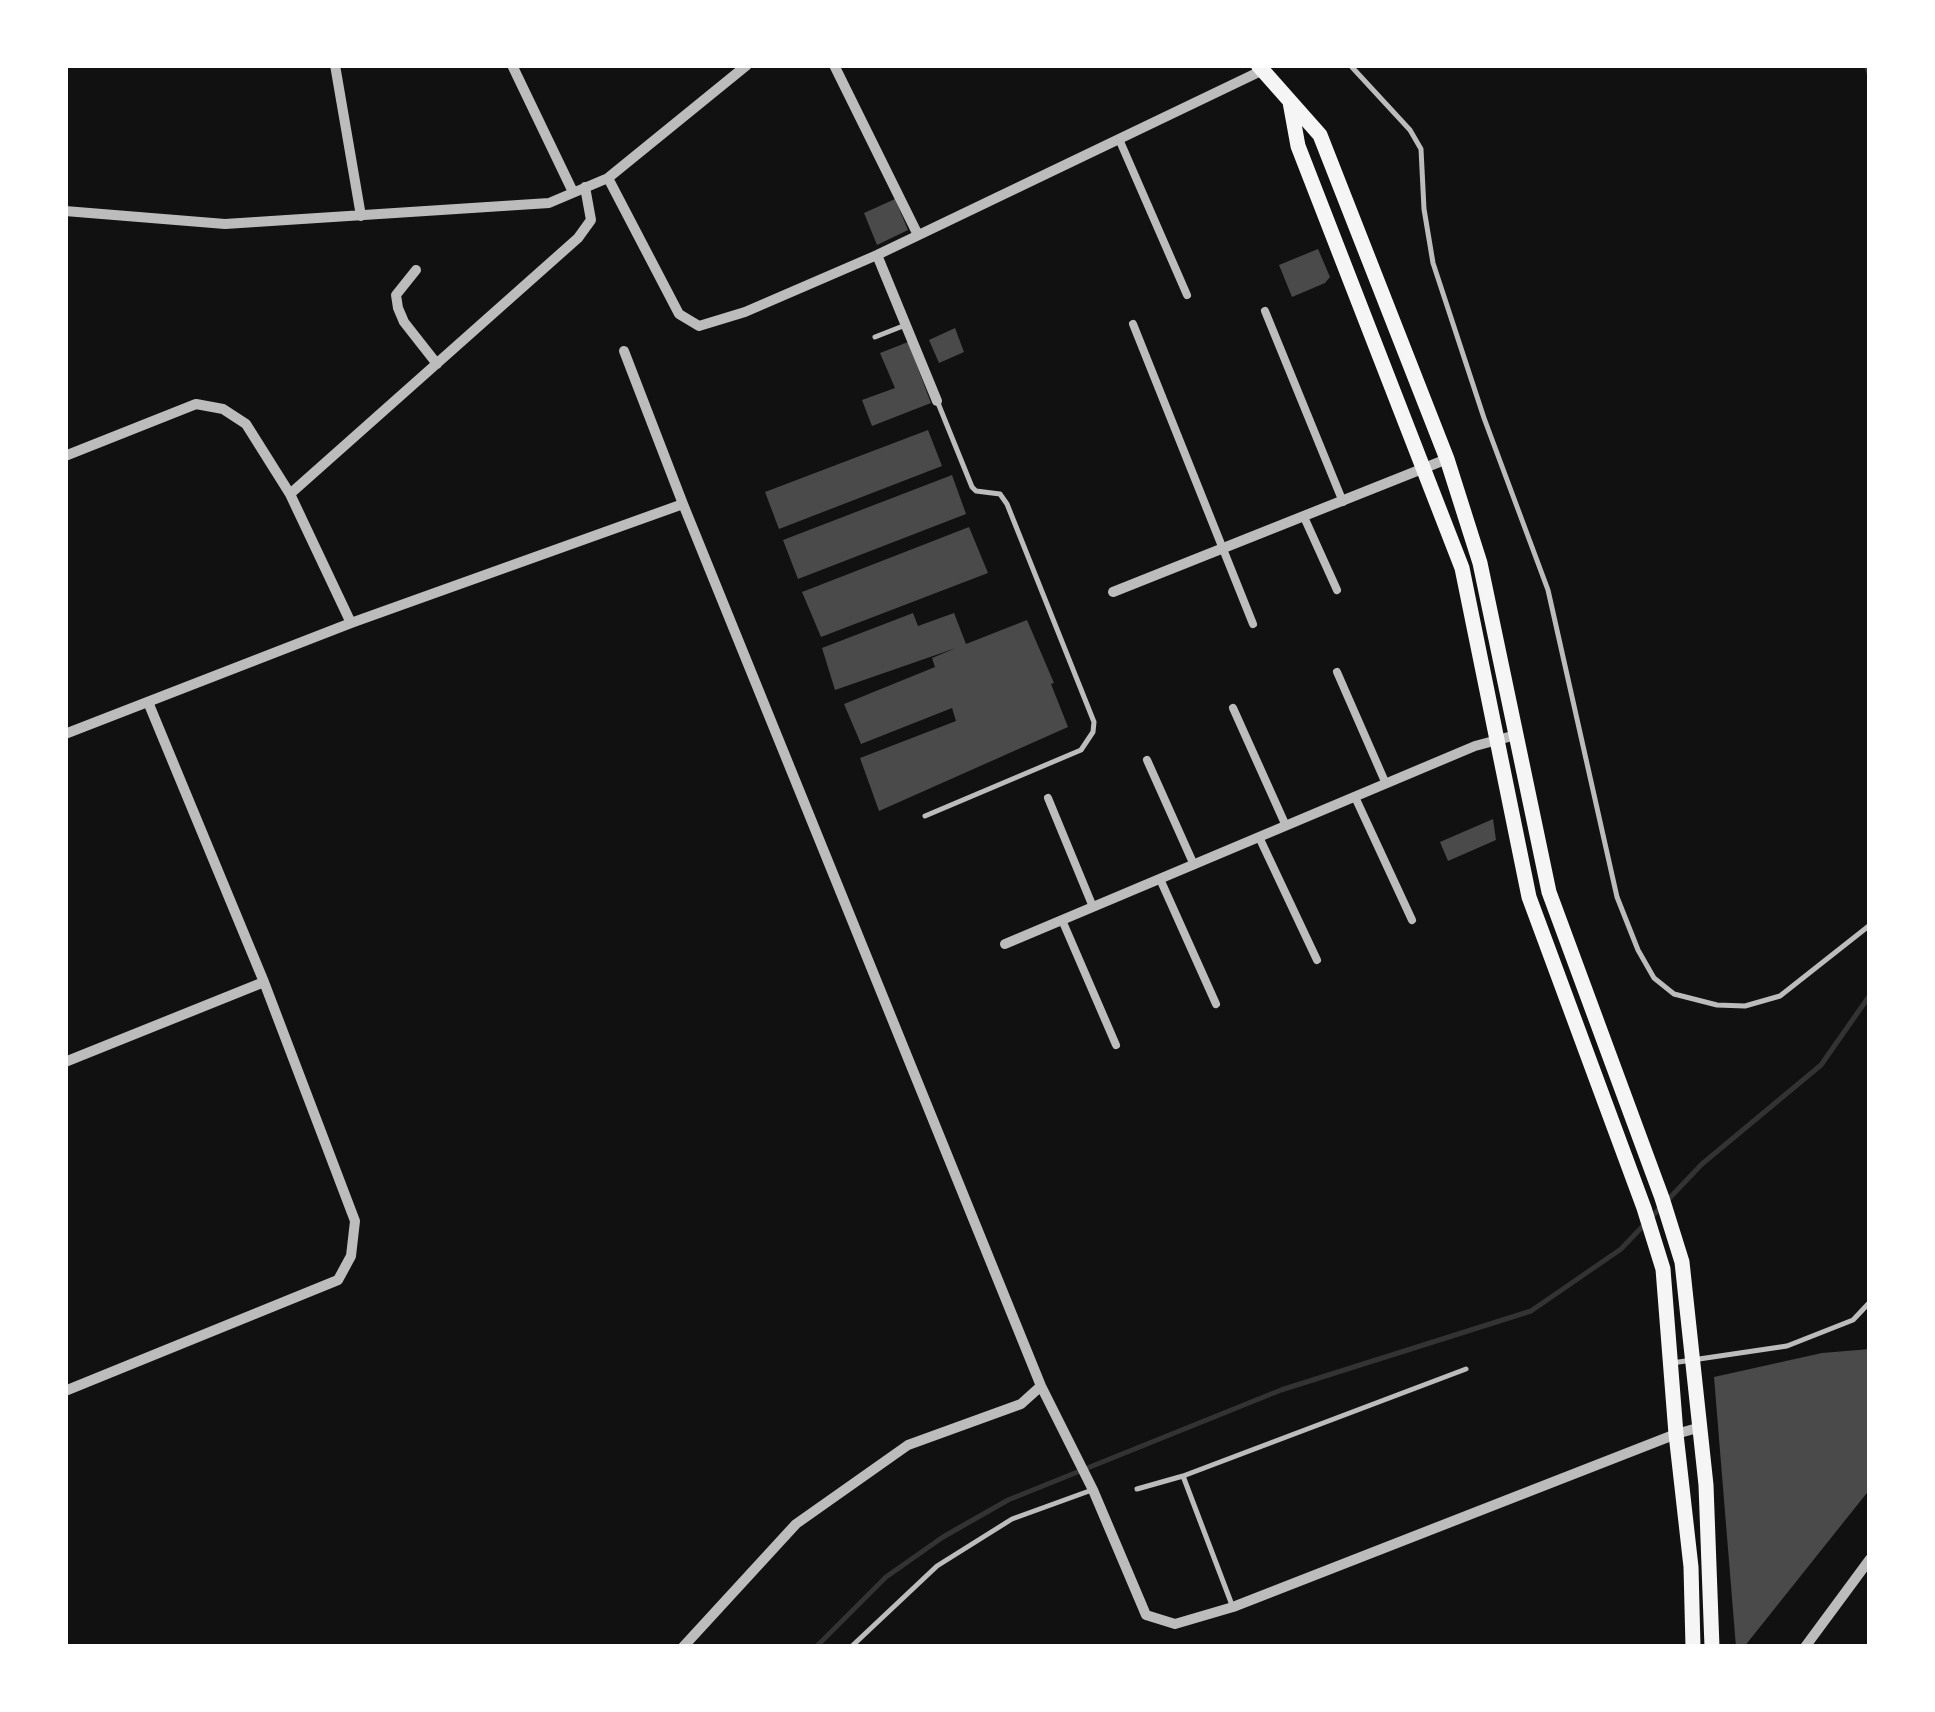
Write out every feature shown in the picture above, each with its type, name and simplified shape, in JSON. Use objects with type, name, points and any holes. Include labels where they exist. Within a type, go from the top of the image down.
[{"type":"main road","points":[[1264,67],[1320,135],[1447,459],[1480,563],[1548,892],[1682,1262],[1707,1502],[1712,1647]]},
{"type":"main road","points":[[1290,98],[1298,146],[1462,568],[1528,898],[1664,1270],[1691,1567],[1693,1647]]},
{"type":"street","points":[[335,65],[361,216]]},
{"type":"street","points":[[512,65],[574,192]]},
{"type":"street","points":[[65,211],[225,224],[549,203],[608,178],[747,65]]},
{"type":"street","points":[[834,65],[918,236]]},
{"type":"street","points":[[608,178],[679,314],[699,326],[745,312],[877,255],[1264,67]]},
{"type":"street","points":[[1119,139],[1187,295]]},
{"type":"street","points":[[290,494],[578,238],[591,220],[586,187]]},
{"type":"street","points":[[877,255],[937,400]]},
{"type":"street","points":[[416,270],[396,294],[398,308],[404,322],[437,364]]},
{"type":"street","points":[[1265,311],[1343,502]]},
{"type":"street","points":[[1133,324],[1253,624]]},
{"type":"street","points":[[624,351],[682,504],[1041,1386],[1091,1485],[1146,1615],[1174,1624],[1233,1608],[1701,1427]]},
{"type":"street","points":[[65,456],[196,404],[223,409],[246,424],[290,494],[351,624]]},
{"type":"street","points":[[1113,592],[1447,459]]},
{"type":"street","points":[[65,734],[351,624],[682,504]]},
{"type":"street","points":[[1304,517],[1337,590]]},
{"type":"street","points":[[1337,672],[1386,784]]},
{"type":"street","points":[[65,1391],[338,1280],[351,1256],[355,1221],[264,982],[148,702]]},
{"type":"street","points":[[1234,708],[1286,826]]},
{"type":"street","points":[[1005,944],[1495,739],[1516,735]]},
{"type":"street","points":[[1147,760],[1194,865]]},
{"type":"street","points":[[1048,798],[1093,907]]},
{"type":"street","points":[[1355,798],[1412,920]]},
{"type":"street","points":[[1260,838],[1316,960]]},
{"type":"street","points":[[1160,879],[1216,1004]]},
{"type":"street","points":[[1062,920],[1116,1046]]},
{"type":"street","points":[[65,1062],[264,982]]},
{"type":"street","points":[[682,1647],[796,1524],[908,1445],[1021,1404],[1041,1386]]},
{"type":"street","points":[[1805,1647],[1870,1559]]},
{"type":"lane","points":[[1350,65],[1410,130],[1421,149],[1424,210],[1433,263],[1484,418],[1548,590],[1617,897],[1654,978],[1674,994],[1717,1005],[1746,1006],[1780,996],[1870,925]]},
{"type":"lane","points":[[875,337],[906,325]]},
{"type":"lane","points":[[926,816],[1082,750],[1094,732],[1092,714],[1007,504],[1000,494],[972,487],[937,400]]},
{"type":"lane","points":[[1672,1363],[1787,1346],[1853,1320],[1870,1302]]},
{"type":"lane","points":[[1137,1489],[1183,1476],[1466,1369]]},
{"type":"lane","points":[[1183,1476],[1233,1608]]},
{"type":"lane","points":[[851,1647],[937,1566],[1012,1519],[1091,1485]]},
{"type":"building","points":[[895,199],[908,230],[877,245],[864,213]]},
{"type":"building","points":[[1318,249],[1330,277],[1292,297],[1279,265]]},
{"type":"building","points":[[955,328],[964,352],[939,363],[929,340]]},
{"type":"building","points":[[908,342],[931,403],[872,426],[862,400],[895,388],[880,353]]},
{"type":"building","points":[[928,430],[942,466],[779,529],[765,492]]},
{"type":"building","points":[[952,475],[966,514],[798,579],[783,540]]},
{"type":"building","points":[[969,527],[988,573],[821,637],[802,592]]},
{"type":"building","points":[[913,613],[918,626],[954,613],[966,644],[1027,620],[1068,727],[879,811],[860,758],[956,721],[952,708],[861,744],[844,704],[935,667],[932,658],[956,648],[835,690],[822,648]]},
{"type":"building","points":[[1493,819],[1496,840],[1448,861],[1440,842]]},
{"type":"building","points":[[1870,1349],[1870,1489],[1744,1647],[1736,1647],[1714,1377],[1822,1353]]},
{"type":"waterway","points":[[1866,65],[1870,76]]},
{"type":"waterway","points":[[816,1647],[886,1577],[943,1537],[1008,1500],[1281,1390],[1531,1311],[1621,1249],[1702,1164],[1821,1065],[1870,995]]}]
